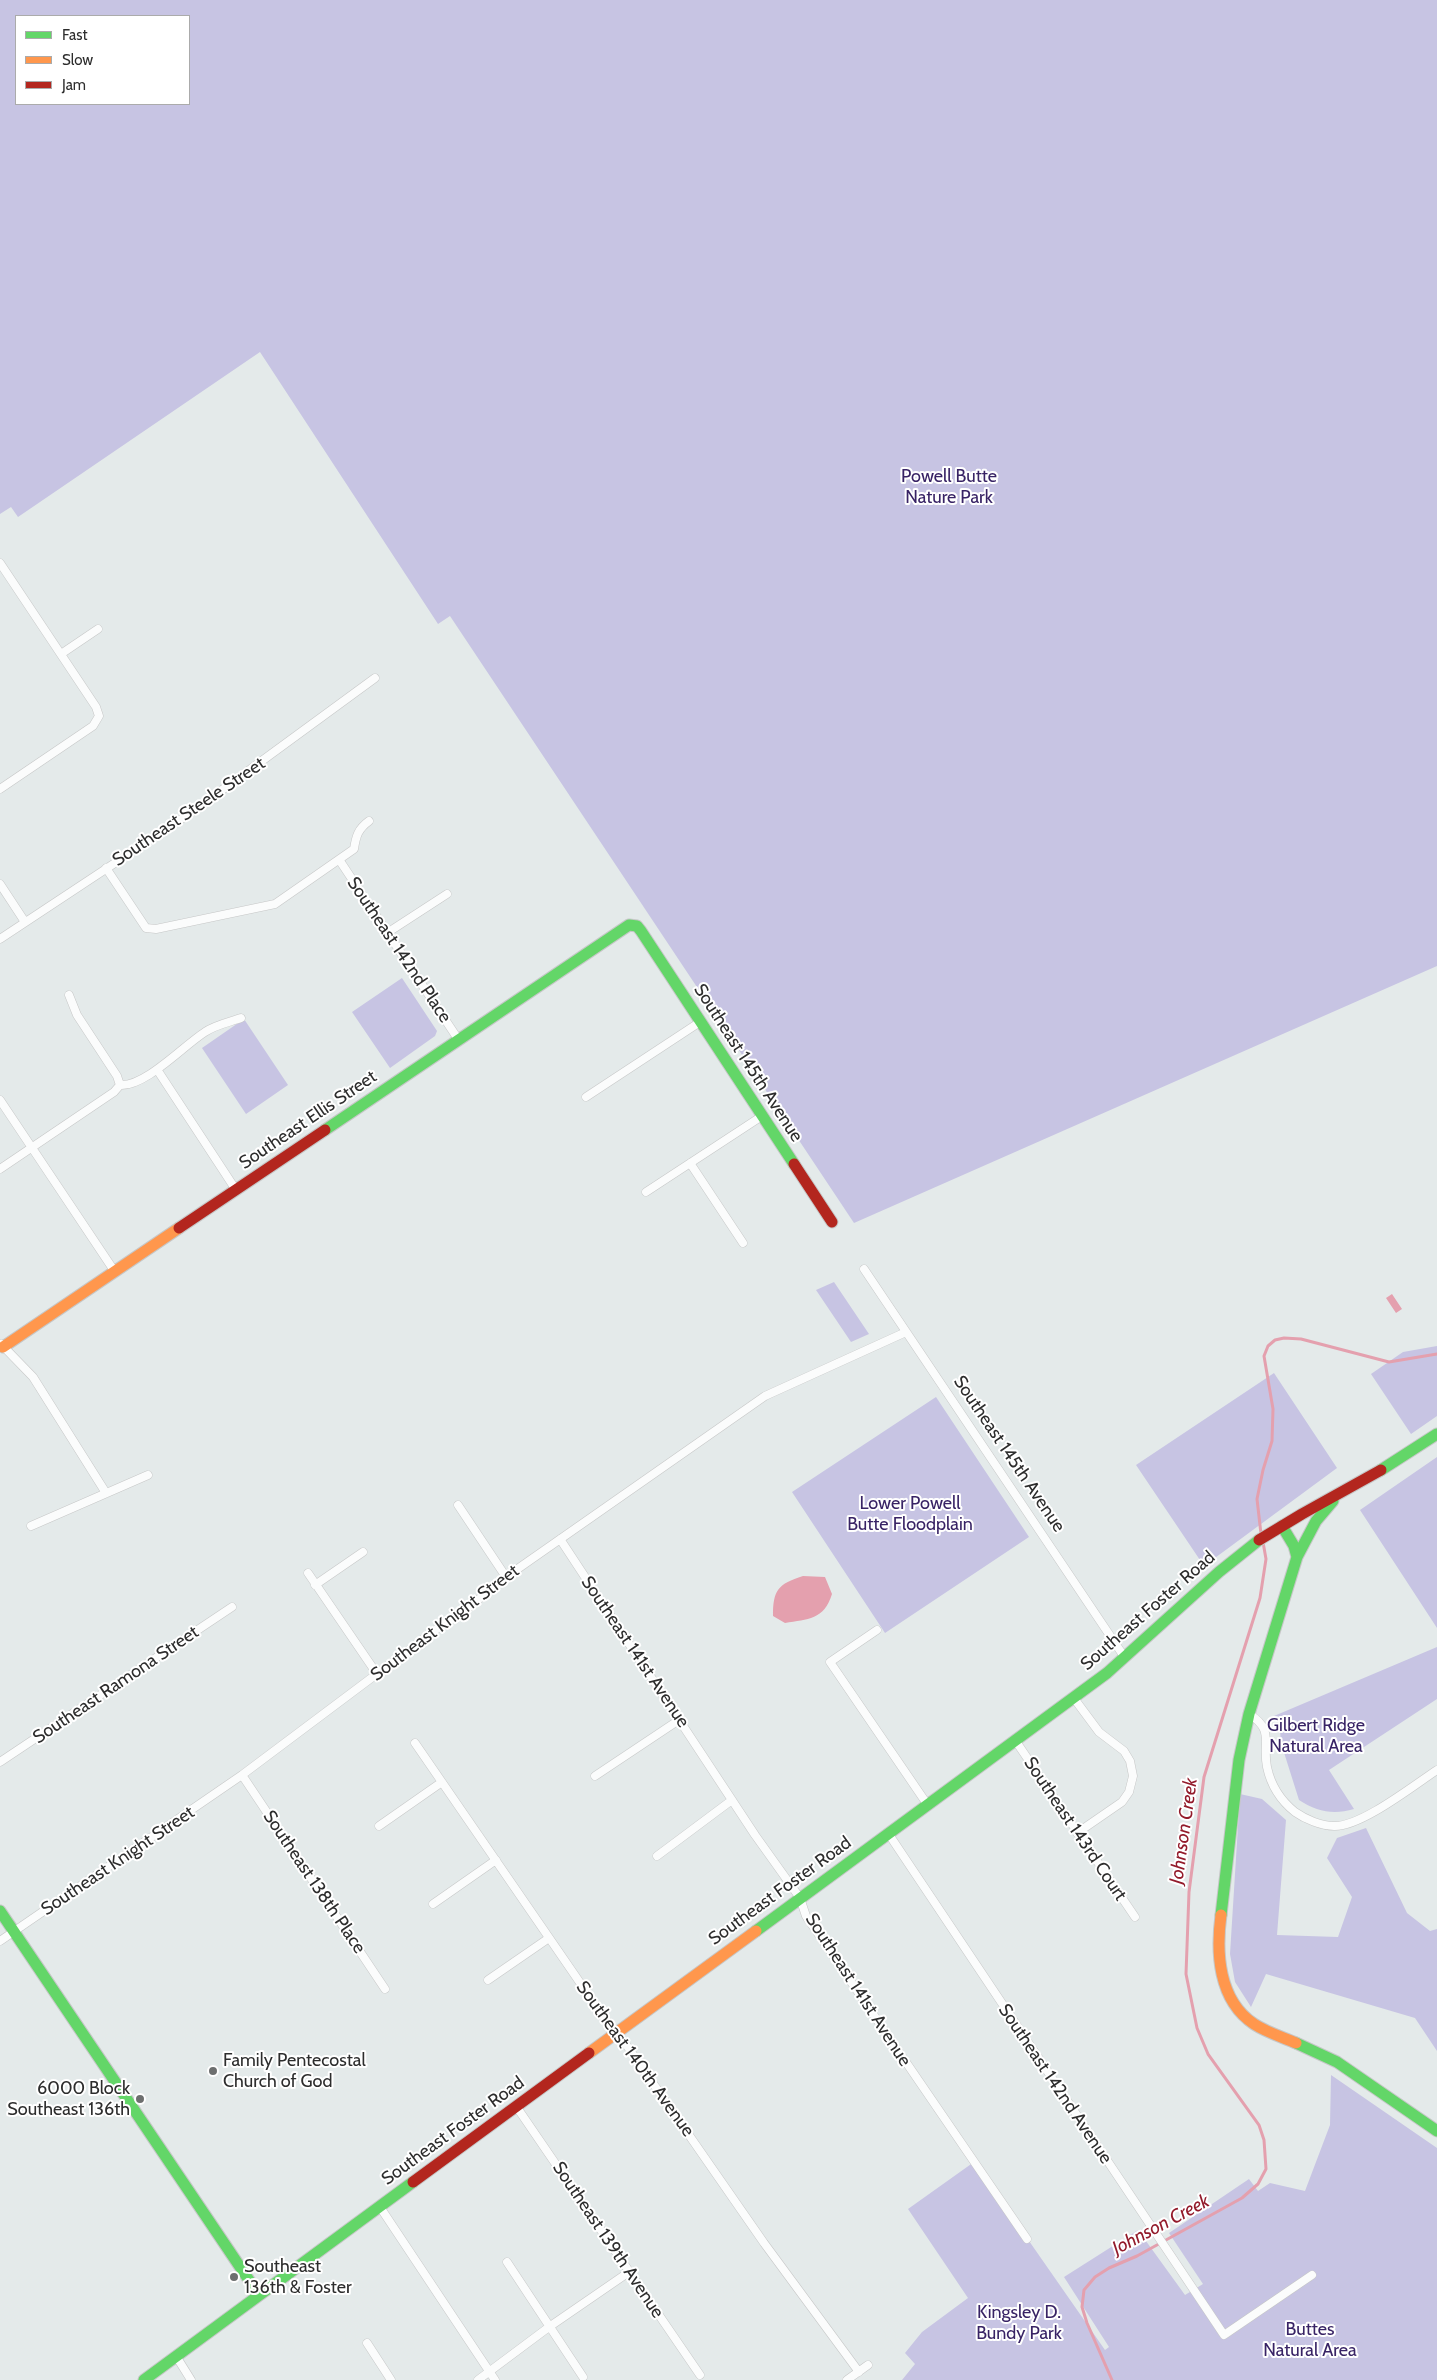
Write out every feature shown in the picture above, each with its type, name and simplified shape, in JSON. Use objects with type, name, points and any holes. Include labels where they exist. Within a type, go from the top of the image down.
[{"type":"street","points":[[0,563],[96,707],[98,719],[93,726],[0,789]]},
{"type":"street","points":[[61,654],[98,629]]},
{"type":"street","name":"Southeast Steele Street","points":[[0,939],[192,812],[374,678]]},
{"type":"street","points":[[106,868],[146,928],[156,929],[265,908],[275,904],[340,861],[354,849],[356,835],[361,826],[369,821]]},
{"type":"street","name":"Southeast 142nd Place","points":[[340,861],[458,1039]]},
{"type":"street","points":[[0,884],[25,922]]},
{"type":"street","points":[[387,933],[447,894]]},
{"type":"street","name":"Southeast 145th Avenue","points":[[633,924],[643,933],[832,1222]]},
{"type":"street","name":"Southeast Ellis Street","points":[[2,1345],[115,1272],[623,928],[633,924]]},
{"type":"street","points":[[69,995],[77,1015],[117,1076],[120,1085]]},
{"type":"street","points":[[0,1169],[114,1092],[120,1085],[133,1084],[158,1071],[167,1060],[205,1031],[241,1018]]},
{"type":"street","points":[[586,1098],[700,1022]]},
{"type":"street","points":[[158,1071],[236,1190]]},
{"type":"street","points":[[0,1100],[115,1272]]},
{"type":"street","points":[[646,1192],[762,1116]]},
{"type":"street","points":[[690,1163],[743,1243]]},
{"type":"street","name":"Southeast 145th Avenue","points":[[864,1269],[1125,1658]]},
{"type":"street","name":"Southeast Knight Street","points":[[0,1941],[242,1775],[442,1625],[463,1612],[506,1577],[765,1396],[906,1332]]},
{"type":"street","points":[[2,1345],[33,1378],[106,1493]]},
{"type":"street","name":"Southeast Foster Road","points":[[144,2380],[1073,1698],[1125,1658],[1196,1591],[1234,1559],[1278,1528],[1392,1466],[1437,1434]]},
{"type":"street","points":[[31,1526],[148,1475]]},
{"type":"street","points":[[1338,1496],[1316,1522],[1297,1557],[1249,1714],[1234,1785],[1218,1939],[1220,1965],[1227,1992],[1238,2009],[1254,2024],[1337,2062],[1437,2132]]},
{"type":"street","points":[[458,1505],[506,1577]]},
{"type":"street","points":[[1278,1528],[1294,1546],[1297,1557]]},
{"type":"street","name":"Southeast 141st Avenue","points":[[560,1539],[732,1800],[800,1898],[806,1916],[1027,2239]]},
{"type":"street","points":[[315,1585],[363,1552]]},
{"type":"street","points":[[308,1573],[377,1674]]},
{"type":"street","name":"Southeast Ramona Street","points":[[0,1762],[232,1607]]},
{"type":"street","points":[[877,1630],[830,1662],[927,1804]]},
{"type":"street","points":[[1073,1698],[1099,1732],[1124,1751],[1130,1761],[1133,1776],[1129,1792],[1122,1802],[1077,1833]]},
{"type":"street","points":[[1249,1714],[1260,1720],[1266,1733],[1267,1766],[1274,1789],[1290,1808],[1311,1821],[1334,1826],[1351,1823],[1366,1816],[1437,1770]]},
{"type":"street","points":[[595,1776],[680,1720]]},
{"type":"street","name":"Southeast 143rd Court","points":[[1015,1740],[1135,1918]]},
{"type":"street","name":"Southeast 140th Avenue","points":[[415,1743],[549,1938],[764,2243],[858,2372]]},
{"type":"street","name":"Southeast 138th Place","points":[[242,1775],[386,1989]]},
{"type":"street","points":[[379,1826],[442,1782]]},
{"type":"street","points":[[657,1856],[732,1800]]},
{"type":"street","name":"Southeast 142nd Avenue","points":[[888,1833],[1224,2335],[1312,2275]]},
{"type":"street","points":[[433,1904],[496,1860]]},
{"type":"street","points":[[0,1910],[259,2295]]},
{"type":"street","points":[[488,1980],[549,1938]]},
{"type":"street","name":"Southeast 139th Avenue","points":[[516,2106],[700,2375]]},
{"type":"street","points":[[380,2207],[495,2380]]},
{"type":"street","points":[[507,2262],[583,2377]]},
{"type":"street","points":[[478,2380],[549,2326],[629,2272]]},
{"type":"street","points":[[367,2343],[391,2380]]},
{"type":"street","points":[[176,2356],[191,2380]]},
{"type":"street","points":[[847,2380],[868,2365]]},
{"type":"green space","name":"Powell Butte Nature Park","points":[[0,0],[1437,0],[1437,966],[854,1223],[450,616],[438,624],[260,352],[18,517],[11,507],[0,514]]},
{"type":"green space","points":[[402,978],[437,1031],[435,1036],[390,1068],[352,1012]]},
{"type":"green space","points":[[244,1019],[288,1085],[246,1114],[202,1048]]},
{"type":"green space","points":[[834,1282],[869,1334],[851,1342],[816,1290]]},
{"type":"green space","points":[[1437,1346],[1437,1416],[1411,1434],[1371,1374],[1403,1352]]},
{"type":"green space","points":[[1274,1373],[1337,1468],[1204,1566],[1136,1465]]},
{"type":"green space","name":"Lower Powell Butte Floodplain","points":[[936,1397],[1029,1537],[885,1633],[792,1492]]},
{"type":"green space","points":[[1437,1457],[1437,1628],[1360,1510]]},
{"type":"green space","name":"Gilbert Ridge Natural Area","points":[[1437,1647],[1437,1699],[1329,1770],[1354,1809],[1340,1812],[1319,1810],[1299,1800],[1281,1743],[1280,1730],[1274,1716]]},
{"type":"green space","points":[[1240,1794],[1262,1799],[1286,1820],[1277,1935],[1338,1937],[1352,1897],[1327,1858],[1337,1838],[1366,1828],[1407,1913],[1430,1931],[1437,1929],[1437,2051],[1415,2018],[1266,1974],[1251,2007],[1235,1982],[1230,1954]]},
{"type":"green space","points":[[1331,2075],[1437,2148],[1437,2380],[902,2380],[915,2364],[905,2353],[922,2332],[968,2298],[908,2209],[974,2162],[1105,2350],[1109,2347],[1064,2277],[1138,2230],[1185,2295],[1203,2284],[1169,2233],[1249,2179],[1258,2191],[1270,2183],[1305,2191],[1330,2125]]},
{"type":"shaded area","points":[[1392,1294],[1402,1309],[1396,1313],[1386,1298]]},
{"type":"shaded area","points":[[803,1576],[825,1577],[832,1594],[829,1603],[820,1614],[814,1617],[785,1623],[773,1616],[776,1594],[783,1585]]},
{"type":"waterway","name":"Johnson Creek","points":[[1261,1534],[1257,1499],[1272,1441],[1273,1409],[1264,1356],[1268,1346],[1275,1340],[1284,1338],[1301,1339],[1389,1362],[1437,1354]]},
{"type":"waterway","name":"Johnson Creek","points":[[1112,2380],[1082,2307],[1084,2290],[1095,2277],[1109,2268],[1137,2256],[1242,2198],[1258,2184],[1266,2169],[1264,2140],[1259,2125],[1208,2054],[1197,2028],[1186,1974],[1189,1892],[1204,1777],[1260,1598],[1266,1559],[1263,1542]]},
{"type":"traffic: fast","points":[[325,1130],[629,925],[637,926],[641,931],[794,1164]]},
{"type":"traffic: fast","points":[[1381,1470],[1437,1434]]},
{"type":"traffic: fast","points":[[1297,1557],[1316,1521],[1333,1501]]},
{"type":"traffic: fast","points":[[1221,1915],[1239,1760],[1249,1714],[1297,1557],[1294,1546],[1282,1526]]},
{"type":"traffic: fast","points":[[756,1931],[1107,1673],[1219,1572],[1259,1540]]},
{"type":"traffic: fast","points":[[0,1911],[259,2295]]},
{"type":"traffic: fast","points":[[1296,2043],[1337,2062],[1437,2131]]},
{"type":"traffic: fast","points":[[144,2380],[413,2182]]},
{"type":"traffic: slow","points":[[3,1347],[179,1228]]},
{"type":"traffic: slow","points":[[1221,1915],[1219,1944],[1222,1974],[1226,1989],[1233,2002],[1242,2014],[1254,2024],[1296,2043]]},
{"type":"traffic: slow","points":[[589,2053],[756,1931]]},
{"type":"traffic: jam","points":[[179,1228],[325,1130]]},
{"type":"traffic: jam","points":[[794,1164],[832,1222]]},
{"type":"traffic: jam","points":[[1259,1540],[1381,1470]]},
{"type":"traffic: jam","points":[[413,2182],[589,2053]]},
{"type":"place","name":"Family Pentecostal Church of God","points":[[213,2071]]},
{"type":"place","name":"6000 Block Southeast 136th","points":[[140,2099]]},
{"type":"place","name":"Southeast 136th & Foster","points":[[234,2277]]},
{"type":"park label","name":"Kingsley D. Bundy Park","points":[[1019,2323]]},
{"type":"park label","name":"Buttes Natural Area","points":[[1310,2340]]}]
